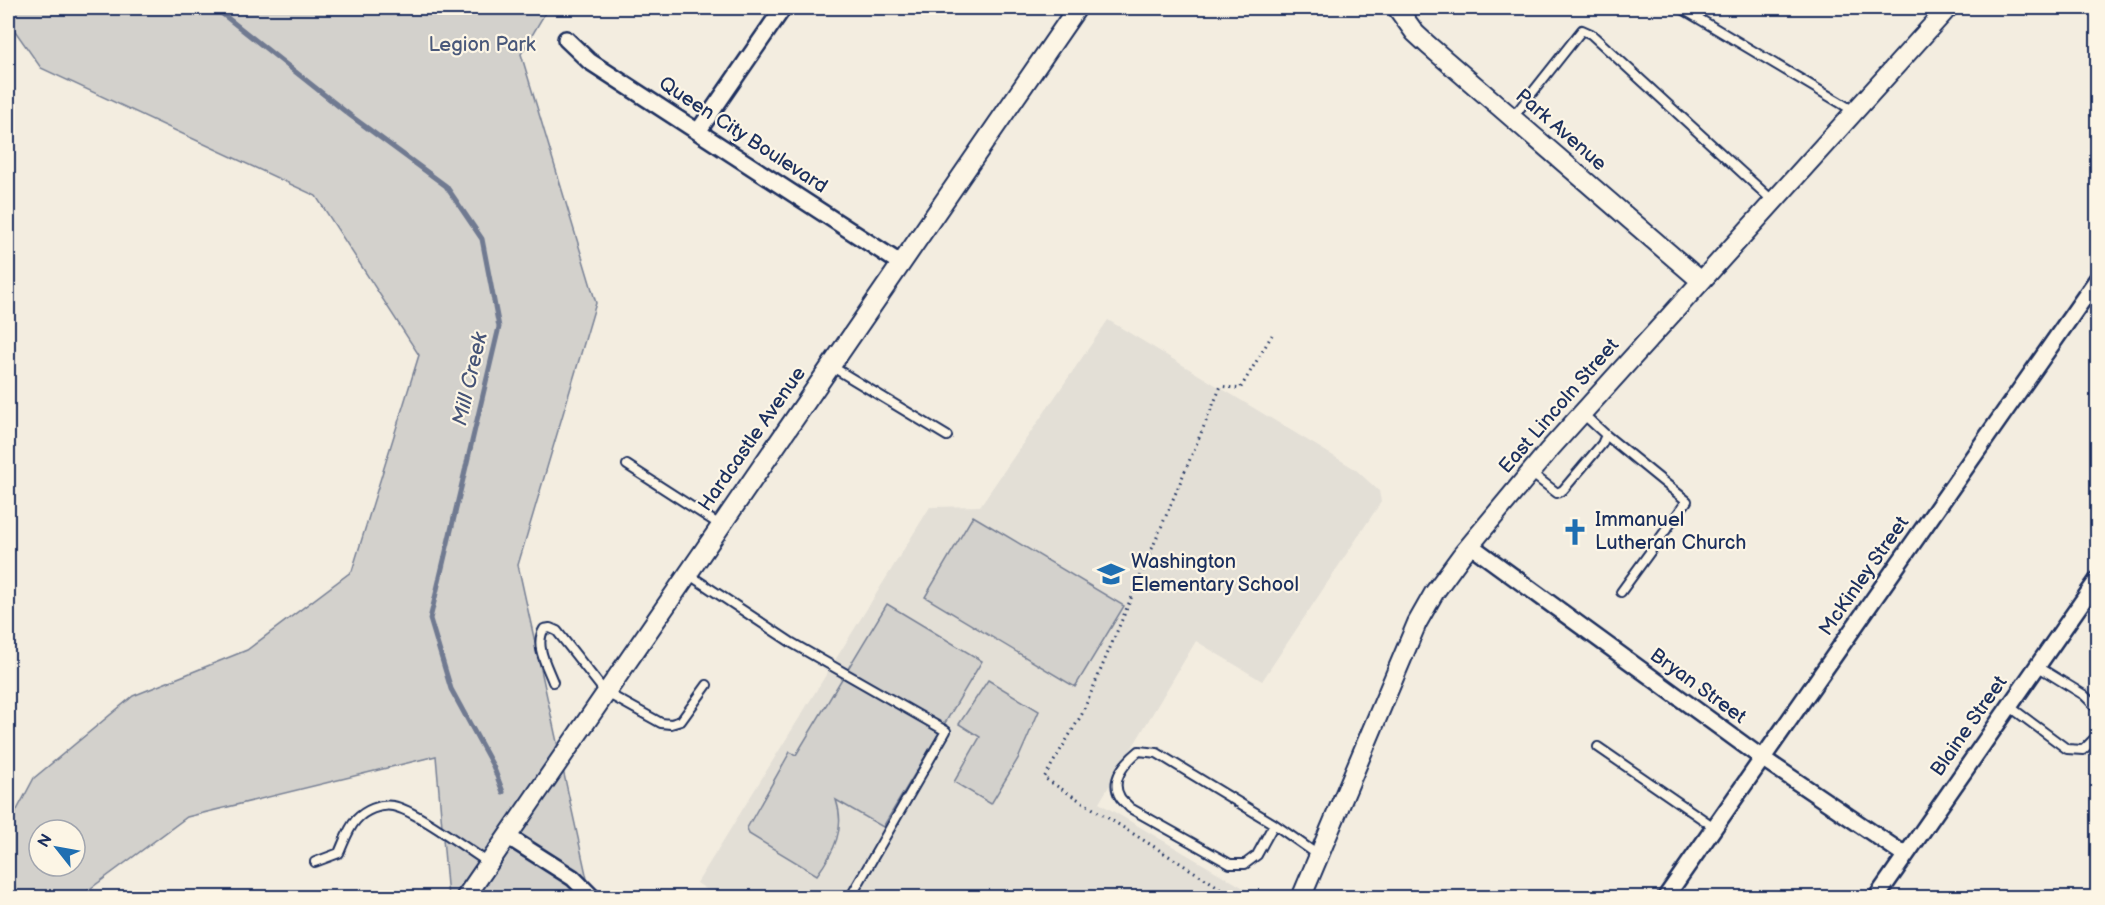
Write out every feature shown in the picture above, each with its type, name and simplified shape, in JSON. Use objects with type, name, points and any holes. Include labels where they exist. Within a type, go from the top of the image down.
[{"type":"street","points":[[699,130],[783,8]]},
{"type":"street","name":"Hardcastle Avenue","points":[[465,897],[1077,8]]},
{"type":"street","name":"Park Avenue","points":[[1397,8],[1415,33],[1428,45],[1701,281]]},
{"type":"street","name":"East Lincoln Street","points":[[1301,897],[1417,622],[1434,593],[1470,545],[1581,412],[1948,8]]},
{"type":"street","name":"Queen City Boulevard","points":[[566,39],[589,61],[699,130],[900,263]]},
{"type":"street","name":"McKinley Street","points":[[1665,897],[2097,278]]},
{"type":"street","name":"Bryan Street","points":[[1470,545],[1762,758],[1905,855]]},
{"type":"street","name":"Blaine Street","points":[[1876,897],[2097,579]]},
{"type":"street","points":[[507,836],[573,878],[593,897]]},
{"type":"lane","points":[[1681,8],[1854,111]]},
{"type":"lane","points":[[1513,118],[1582,30],[1591,34],[1773,201]]},
{"type":"lane","points":[[830,365],[946,436]]},
{"type":"lane","points":[[1581,412],[1687,501],[1621,592]]},
{"type":"lane","points":[[1530,472],[1557,493],[1563,490],[1602,444],[1606,435]]},
{"type":"lane","points":[[627,465],[720,525]]},
{"type":"lane","points":[[687,573],[792,643],[946,731],[850,897]]},
{"type":"lane","points":[[554,682],[540,643],[544,629],[550,628],[557,631],[605,692],[660,723],[671,724],[681,721],[707,686]]},
{"type":"lane","points":[[2037,666],[2084,695],[2097,709]]},
{"type":"lane","points":[[2009,706],[2067,749],[2083,750],[2097,735]]},
{"type":"lane","points":[[1598,747],[1714,827]]},
{"type":"lane","points":[[1274,824],[1257,855],[1245,864],[1230,864],[1130,808],[1119,796],[1116,781],[1127,761],[1140,751],[1157,753],[1274,824],[1318,855]]},
{"type":"lane","points":[[315,862],[339,853],[351,827],[365,812],[375,808],[393,806],[418,817],[489,862]]},
{"type":"path","points":[[1236,897],[1044,778],[1082,714],[1221,386],[1240,390],[1272,335]]},
{"type":"shaded area","name":"Washington Elementary School","points":[[1108,320],[1355,469],[1379,491],[1381,502],[1262,681],[1196,641],[1099,803],[1259,897],[720,898],[697,883],[930,507],[980,506]]},
{"type":"green space","name":"Legion Park","points":[[8,8],[548,8],[521,54],[596,303],[518,565],[591,897],[448,897],[436,756],[187,817],[79,897],[8,897],[8,827],[34,778],[133,696],[247,650],[352,571],[419,355],[316,196],[41,68],[8,21]]},
{"type":"green space","points":[[973,516],[1124,606],[1075,687],[925,597]]},
{"type":"green space","points":[[887,604],[982,661],[883,827],[836,800],[840,820],[837,839],[829,858],[817,875],[749,834],[747,828],[790,752],[796,755]]},
{"type":"green space","points":[[988,680],[1039,711],[1019,757],[991,804],[954,782],[980,737],[959,724]]},
{"type":"waterway","name":"Mill Creek","points":[[215,8],[351,116],[446,186],[482,239],[499,327],[430,619],[451,689],[493,766],[503,792]]},
{"type":"waterway","name":"Mill Creek","points":[[541,894],[542,898]]},
{"type":"place","name":"Immanuel Lutheran Church","points":[[1575,532]]},
{"type":"place","name":"Washington Elementary School","points":[[1111,574]]}]
